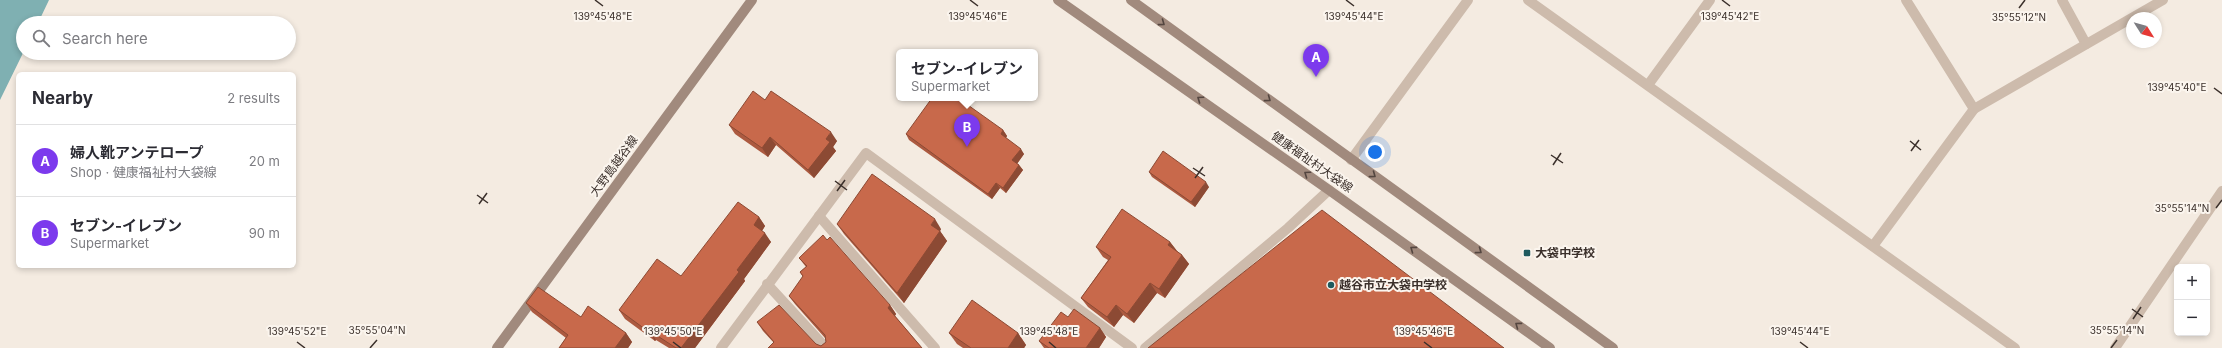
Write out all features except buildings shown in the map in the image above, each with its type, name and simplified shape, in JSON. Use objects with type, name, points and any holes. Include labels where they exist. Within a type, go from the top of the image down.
[{"type":"street","name":"大野島越谷線","points":[[498,348],[752,0]]},
{"type":"street","name":"健康福祉村大袋線","points":[[1058,0],[1329,190],[1550,348]]},
{"type":"street","name":"健康福祉村大袋線","points":[[1131,0],[1351,160],[1614,348]]},
{"type":"street","points":[[1351,160],[1468,0]]},
{"type":"street","points":[[1528,0],[2015,348]]},
{"type":"street","points":[[1648,85],[1710,0]]},
{"type":"street","points":[[1906,0],[1974,109]]},
{"type":"street","points":[[2062,0],[2086,44]]},
{"type":"street","points":[[1873,246],[1974,109],[2163,0]]},
{"type":"street","points":[[721,348],[866,152],[1132,348]]},
{"type":"street","points":[[1145,348],[1282,233],[1329,190]]},
{"type":"street","points":[[2115,348],[2222,191]]},
{"type":"street","points":[[819,216],[935,348]]},
{"type":"street","points":[[767,284],[826,348]]},
{"type":"water","points":[[0,0],[49,0],[41,16],[16,16],[16,60],[20,60],[0,100]]},
{"type":"place","name":"婦人靴アンテロープ","points":[[1316,77]]},
{"type":"place","name":"セブン-イレブン","points":[[967,147]]},
{"type":"place","name":"大袋中学校","points":[[1527,253]]},
{"type":"place","name":"越谷市立大袋中学校","points":[[1331,285]]}]
